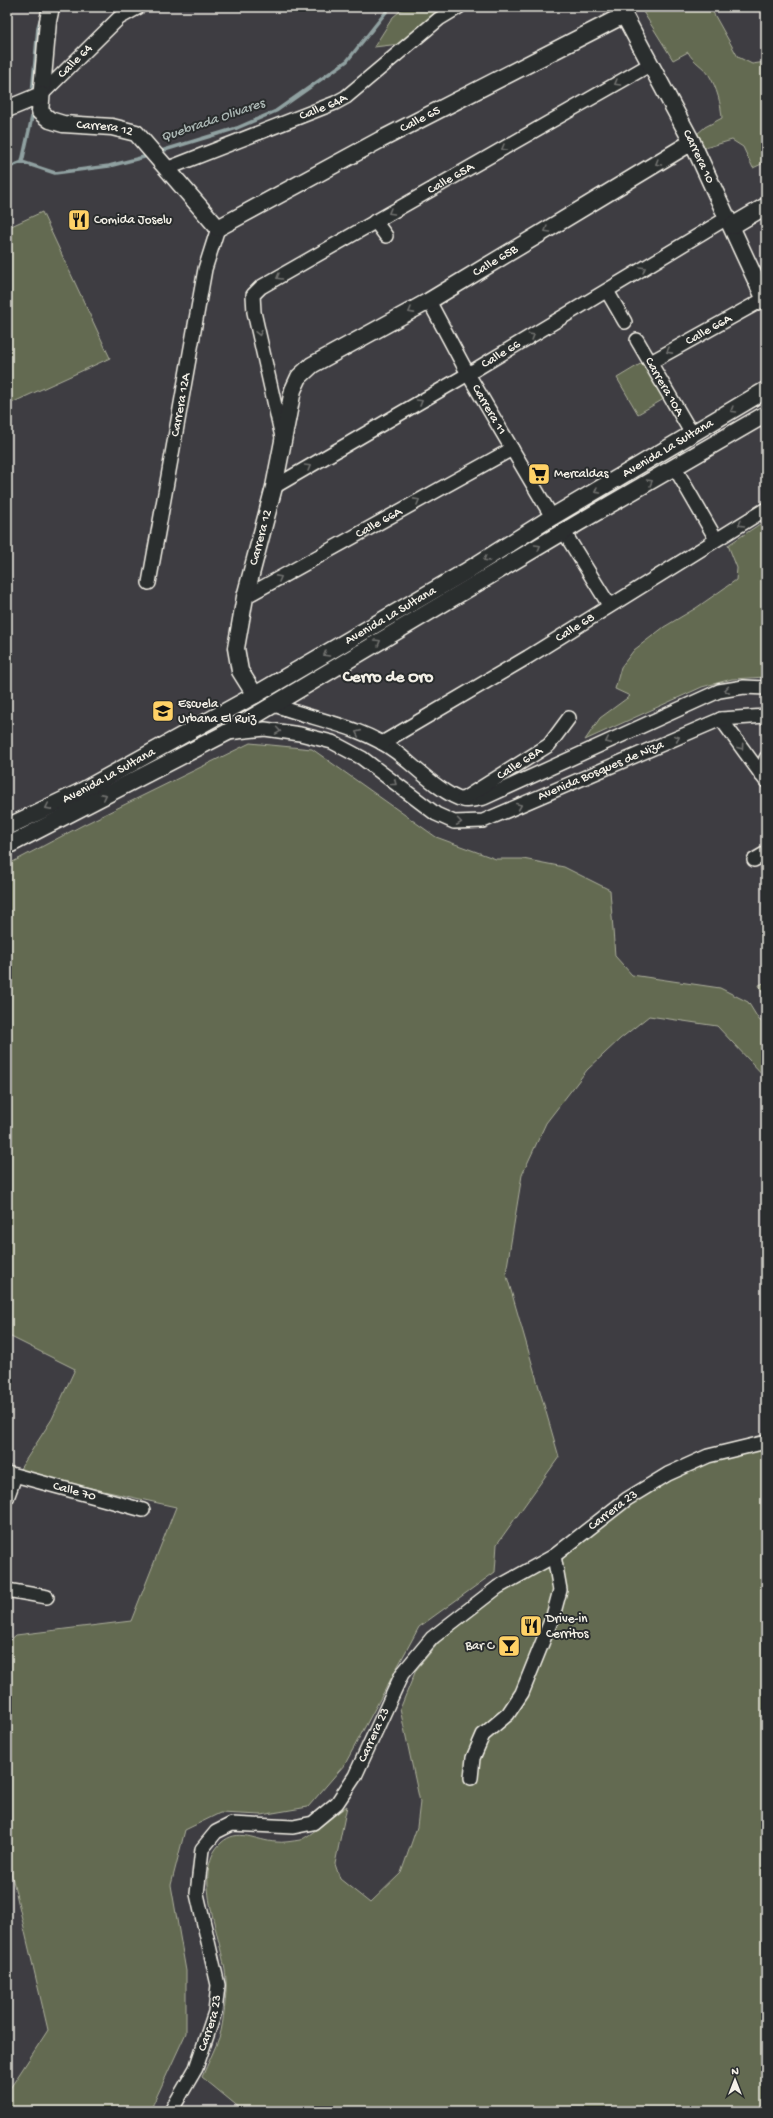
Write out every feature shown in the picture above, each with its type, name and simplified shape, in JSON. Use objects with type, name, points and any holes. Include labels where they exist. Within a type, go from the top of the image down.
[{"type":"street","points":[[41,95],[48,21],[51,7]]},
{"type":"street","name":"Calle 64","points":[[10,108],[41,95],[120,18],[139,7]]},
{"type":"street","name":"Calle 64A","points":[[162,164],[335,103],[346,97],[439,19],[459,7]]},
{"type":"street","name":"Carrera 10","points":[[624,15],[692,142],[765,300]]},
{"type":"street","name":"Calle 65","points":[[218,228],[380,140],[624,15]]},
{"type":"street","name":"Calle 65A","points":[[282,437],[254,312],[253,295],[261,287],[651,64]]},
{"type":"street","name":"Carrera 12","points":[[41,95],[40,112],[50,120],[63,124],[125,129],[136,133],[218,228]]},
{"type":"street","name":"Calle 65B","points":[[298,377],[312,365],[428,301],[692,142]]},
{"type":"street","name":"Calle 66","points":[[274,487],[607,291],[729,222],[766,206]]},
{"type":"street","points":[[375,222],[386,236]]},
{"type":"street","name":"Carrera 12A","points":[[150,584],[205,269],[218,228]]},
{"type":"street","points":[[607,291],[625,322]]},
{"type":"street","name":"Calle 66A","points":[[651,362],[765,300]]},
{"type":"street","name":"Carrera 11","points":[[428,301],[468,374],[552,517]]},
{"type":"street","name":"Carrera 10A","points":[[637,340],[692,434]]},
{"type":"street","name":"Carrera 12","points":[[255,695],[240,670],[236,648],[245,597],[274,487],[282,437],[293,390],[298,377]]},
{"type":"street","name":"Avenida La Sultana","points":[[7,827],[80,792],[255,695],[459,576],[552,517],[766,390]]},
{"type":"street","name":"Avenida La Sultana","points":[[7,846],[226,733],[272,704],[675,468],[700,451],[766,414]]},
{"type":"street","name":"Calle 66A","points":[[245,597],[512,448]]},
{"type":"street","points":[[675,468],[716,539]]},
{"type":"street","name":"Calle 68","points":[[382,743],[528,657],[609,605],[766,509]]},
{"type":"street","points":[[564,532],[609,605]]},
{"type":"street","name":"Avenida Bosques de Niza","points":[[461,800],[484,798],[719,691],[744,687],[766,688]]},
{"type":"street","points":[[255,695],[272,704],[322,719],[382,743],[396,752],[432,782],[461,800]]},
{"type":"street","name":"Avenida Bosques de Niza","points":[[226,733],[265,729],[300,734],[332,742],[362,758],[436,814],[454,822],[483,821],[721,719],[766,716]]},
{"type":"street","name":"Calle 68A","points":[[461,800],[549,745],[569,718]]},
{"type":"street","points":[[721,719],[764,778]]},
{"type":"street","points":[[185,734],[193,750]]},
{"type":"street","points":[[764,778],[766,758]]},
{"type":"street","name":"Carrera 23","points":[[171,2111],[196,2068],[215,2012],[218,1985],[197,1894],[202,1848],[216,1832],[232,1824],[293,1827],[313,1822],[337,1803],[355,1776],[402,1674],[432,1638],[498,1588],[554,1556],[627,1500],[668,1474],[708,1456],[766,1442]]},
{"type":"street","points":[[7,1498],[11,1475]]},
{"type":"street","name":"Calle 70","points":[[11,1475],[143,1510]]},
{"type":"street","points":[[470,1778],[473,1758],[484,1735],[508,1714],[522,1693],[554,1616],[560,1590],[554,1556]]},
{"type":"street","points":[[7,1590],[47,1597]]},
{"type":"green space","points":[[405,7],[441,7],[400,44],[374,47],[393,17]]},
{"type":"green space","points":[[640,7],[710,7],[738,57],[752,64],[766,62],[766,162],[753,168],[743,147],[732,140],[705,148],[697,134],[705,127],[722,118],[720,102],[714,85],[707,72],[688,52],[673,60]]},
{"type":"green space","points":[[42,212],[110,358],[7,405],[7,228]]},
{"type":"green space","points":[[647,360],[669,396],[638,414],[617,378]]},
{"type":"green space","points":[[766,520],[766,677],[732,679],[702,687],[585,740],[600,718],[630,696],[615,689],[621,667],[634,650],[664,627],[696,608],[736,580],[737,568],[728,545]]},
{"type":"green space","points":[[250,743],[312,749],[436,837],[496,859],[523,859],[564,867],[610,890],[615,956],[632,975],[720,988],[748,1002],[759,1020],[766,1024],[766,1078],[717,1026],[649,1016],[620,1039],[587,1070],[546,1123],[522,1175],[506,1273],[559,1457],[497,1544],[495,1572],[419,1627],[345,1764],[308,1807],[261,1815],[220,1813],[185,1830],[171,1885],[186,1971],[186,2033],[150,2111],[7,2111],[7,2093],[48,2030],[7,1855],[7,1643],[16,1635],[131,1621],[176,1507],[18,1472],[52,1419],[75,1369],[7,1335],[7,865],[83,825]]},
{"type":"green space","points":[[766,982],[766,1002],[759,985]]},
{"type":"green space","points":[[766,1444],[766,2111],[240,2111],[241,2109],[202,2077],[220,2035],[225,2000],[226,1981],[224,1966],[208,1890],[208,1872],[212,1856],[221,1843],[227,1838],[241,1835],[279,1842],[300,1840],[316,1830],[347,1806],[335,1864],[340,1879],[370,1903],[401,1873],[417,1827],[420,1802],[400,1709],[416,1670],[445,1635],[499,1592],[553,1559],[667,1479],[712,1459]]},
{"type":"waterway","name":"Quebrada Olivares","points":[[158,152],[237,128],[276,111],[347,61],[390,7]]},
{"type":"waterway","points":[[32,94],[38,27],[41,17]]},
{"type":"waterway","points":[[22,162],[32,117],[32,104]]},
{"type":"waterway","name":"Quebrada Olivares","points":[[7,168],[22,162],[55,173],[109,166],[148,156]]},
{"type":"place","name":"Comida Joselu","points":[[79,220]]},
{"type":"place","name":"Mercaldas","points":[[539,474]]},
{"type":"place","name":"Escuela Urbana El Ruiz","points":[[163,711]]},
{"type":"place","name":"Drive-in Cerritos","points":[[531,1626]]},
{"type":"place","name":"Bar C","points":[[509,1646]]},
{"type":"district","name":"Cerro de Oro","points":[[388,678]]}]
